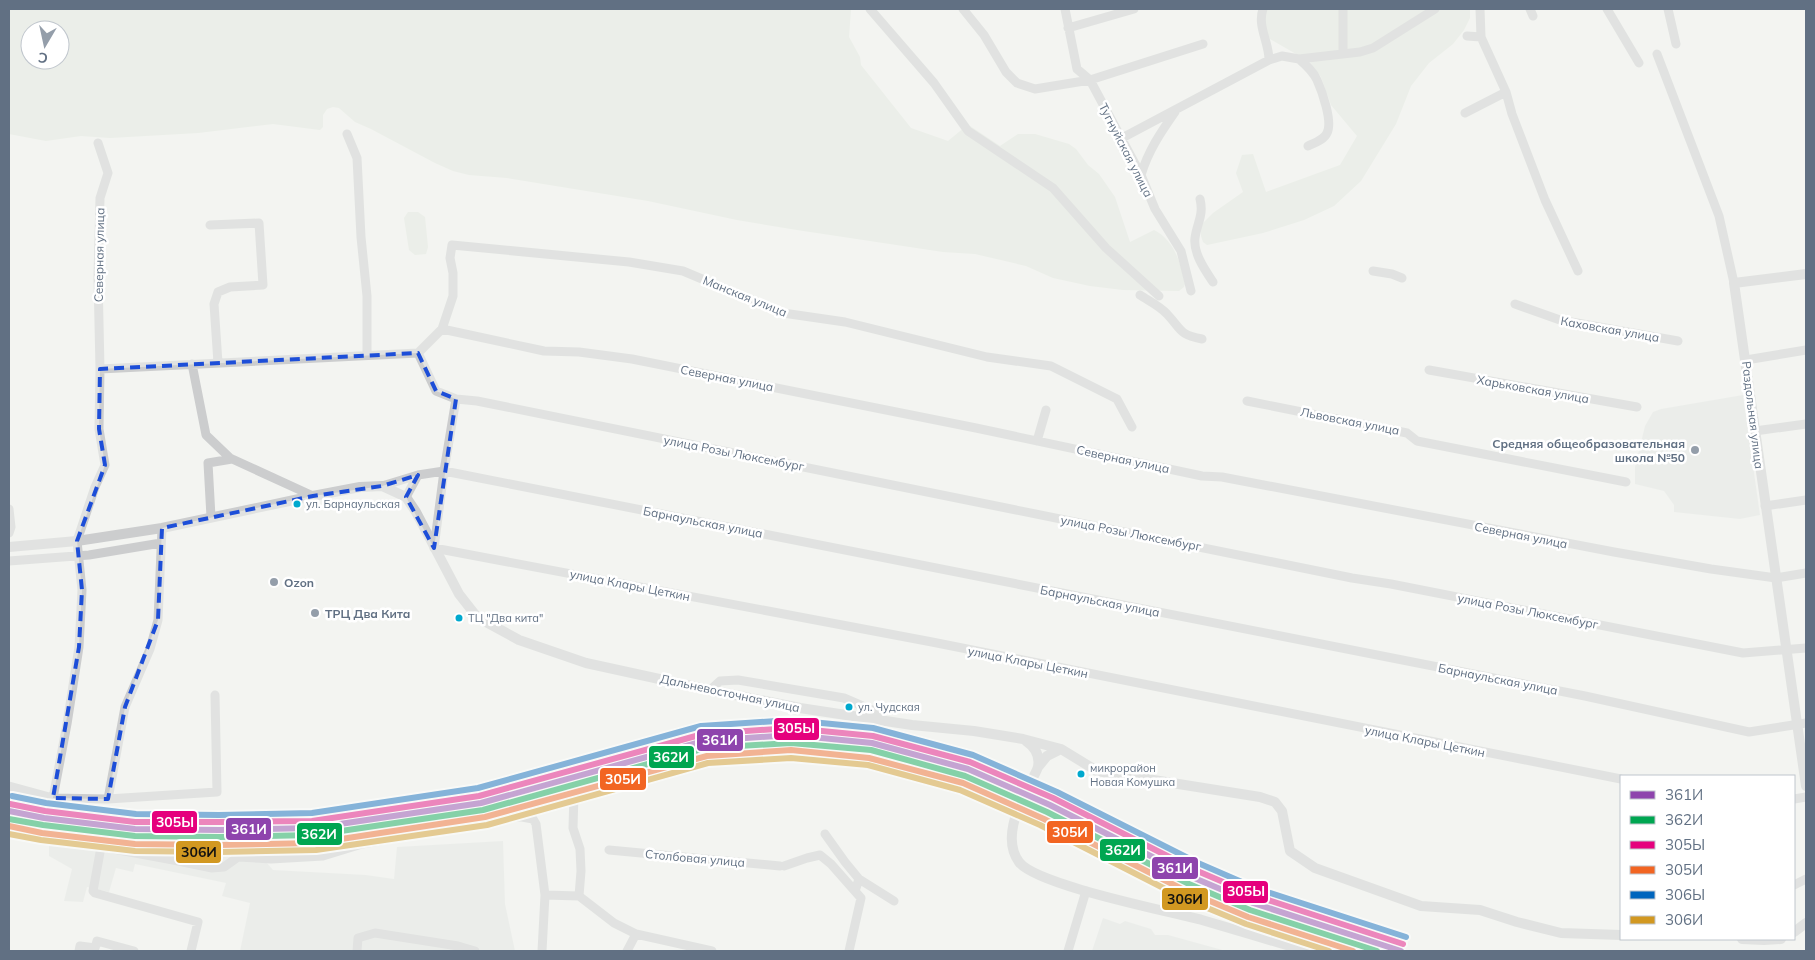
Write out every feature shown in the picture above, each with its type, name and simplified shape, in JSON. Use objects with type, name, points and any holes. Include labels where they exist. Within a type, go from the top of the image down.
[{"type":"street","points":[[870,9],[934,83],[968,131],[1053,188],[1106,248],[1159,296]]},
{"type":"street","points":[[963,9],[984,35],[1006,72],[1017,82],[1035,89],[1090,80],[1203,44]]},
{"type":"street","name":"Тугнуйская улица","points":[[1065,9],[1077,69],[1090,80],[1141,175],[1155,209],[1181,251],[1191,291]]},
{"type":"street","points":[[1068,28],[1134,9]]},
{"type":"street","points":[[1263,9],[1261,14],[1262,30],[1269,50],[1269,60]]},
{"type":"street","points":[[1343,9],[1343,54]]},
{"type":"street","points":[[1122,138],[1269,60],[1282,56],[1299,59],[1360,52],[1373,48],[1435,9]]},
{"type":"street","points":[[1480,9],[1481,37],[1506,92],[1512,114],[1545,200],[1578,271]]},
{"type":"street","points":[[1607,9],[1638,63]]},
{"type":"street","points":[[1668,9],[1676,44]]},
{"type":"street","points":[[1468,36],[1481,37]]},
{"type":"street","name":"Раздольная улица","points":[[1657,54],[1719,216],[1734,283],[1786,651],[1801,723],[1806,786]]},
{"type":"street","points":[[1299,59],[1307,66],[1316,79],[1325,103],[1329,123],[1327,133],[1322,139],[1308,146]]},
{"type":"street","points":[[1464,113],[1506,92]]},
{"type":"street","points":[[1141,175],[1147,156],[1158,135],[1176,109]]},
{"type":"street","points":[[347,134],[356,158],[367,296],[367,355]]},
{"type":"street","name":"Северная улица","points":[[77,541],[95,487],[105,465],[99,430],[98,277],[100,198],[108,173],[98,143]]},
{"type":"street","points":[[1200,199],[1202,210],[1194,240],[1200,261],[1213,282]]},
{"type":"street","points":[[210,225],[258,223],[263,285],[230,287],[218,292],[214,304],[218,363]]},
{"type":"street","points":[[1174,239],[1200,261]]},
{"type":"street","name":"Манская улица","points":[[442,329],[453,296],[453,273],[450,258],[452,245],[629,262],[683,271],[783,313],[845,322],[987,357],[1051,366],[1117,399],[1132,427]]},
{"type":"street","points":[[1373,271],[1392,274],[1402,278]]},
{"type":"street","points":[[1734,283],[1806,274]]},
{"type":"street","points":[[1140,295],[1167,314],[1178,329],[1187,336],[1202,340]]},
{"type":"street","name":"Каховская улица","points":[[1515,304],[1560,320],[1678,341]]},
{"type":"street","points":[[100,369],[418,353],[442,329]]},
{"type":"street","name":"Северная улица","points":[[442,329],[544,351],[579,352],[632,359],[776,387],[1202,476],[1231,479],[1614,552],[1776,578],[1806,573]]},
{"type":"street","points":[[1746,360],[1806,350]]},
{"type":"street","points":[[418,353],[436,391],[456,400],[434,548]]},
{"type":"street","points":[[192,364],[206,435],[232,459],[313,496]]},
{"type":"street","name":"Харьковская улица","points":[[1429,370],[1637,407]]},
{"type":"street","name":"улица Розы Люксембург","points":[[456,400],[477,401],[1352,578],[1742,653],[1806,648]]},
{"type":"street","name":"Львовская улица","points":[[1247,400],[1407,433],[1418,441],[1626,482]]},
{"type":"street","points":[[1037,441],[1046,410]]},
{"type":"street","points":[[1755,432],[1806,424]]},
{"type":"street","points":[[211,517],[208,463],[232,459]]},
{"type":"street","name":"Барнаульская улица","points":[[382,486],[418,475],[444,471],[1585,696],[1749,732],[1801,723]]},
{"type":"street","points":[[406,497],[418,475]]},
{"type":"street","points":[[9,547],[77,541],[162,528],[360,487],[382,486],[406,497],[416,512],[434,548]]},
{"type":"street","points":[[1765,506],[1806,500]]},
{"type":"street","points":[[9,510],[11,527],[9,533]]},
{"type":"street","points":[[108,799],[125,707],[150,649],[158,620],[162,528]]},
{"type":"street","points":[[53,798],[79,647],[82,590],[77,541]]},
{"type":"street","points":[[9,561],[89,555],[161,543]]},
{"type":"street","name":"Дальневосточная улица","points":[[434,548],[459,594],[477,617],[519,640],[586,662],[800,708],[1023,739],[1062,748],[1097,771],[1260,797],[1276,802],[1282,811],[1290,851],[1315,868],[1421,906],[1480,910],[1561,933],[1620,935]]},
{"type":"street","name":"улица Клары Цеткин","points":[[434,548],[922,641],[1620,780]]},
{"type":"street","points":[[710,690],[720,680],[738,680],[844,698],[874,711],[882,720]]},
{"type":"street","points":[[9,786],[53,798],[108,799],[217,792],[215,695]]},
{"type":"street","points":[[1023,739],[1032,744],[1038,754],[1038,767]]},
{"type":"street","points":[[1062,748],[1047,756],[1038,767],[1025,793],[1012,828],[1011,841],[1014,854],[1027,871],[1040,877],[1086,891],[1202,920],[1307,951]]},
{"type":"street","points":[[574,794],[573,828],[580,850],[579,896]]},
{"type":"street","points":[[9,832],[82,840],[101,847],[220,868],[238,857],[271,859],[323,856],[362,844],[506,817],[527,817],[533,819],[536,824],[546,895],[542,951]]},
{"type":"street","points":[[825,834],[859,879],[894,901]]},
{"type":"street","points":[[101,847],[93,891],[198,922],[190,951]]},
{"type":"street","name":"Столбовая улица","points":[[609,850],[782,866],[820,855],[831,864],[854,891]]},
{"type":"street","points":[[849,951],[861,898],[854,891],[859,879]]},
{"type":"street","points":[[1068,951],[1086,891]]},
{"type":"street","points":[[546,895],[579,896],[614,923],[636,934],[712,951]]},
{"type":"street","points":[[1795,931],[1806,923]]},
{"type":"street","points":[[357,951],[358,938],[375,933],[458,946],[475,951]]},
{"type":"street","points":[[627,951],[636,934]]},
{"type":"street","points":[[79,951],[80,946],[95,948],[97,941],[134,951]]},
{"type":"highlighted area","points":[[418,353],[436,391],[456,399],[434,548],[406,497],[418,475],[382,486],[313,496],[162,528],[158,620],[125,707],[108,799],[53,798],[79,647],[82,590],[77,541],[105,465],[99,429],[100,369]]},
{"type":"shaded area","points":[[9,9],[851,9],[849,37],[860,57],[861,65],[911,128],[948,141],[965,127],[970,126],[1000,146],[1018,134],[1035,134],[1069,144],[1099,174],[1115,197],[1130,242],[1154,230],[1161,234],[1176,253],[1185,284],[1179,291],[1123,290],[1090,286],[1053,278],[1026,266],[975,254],[943,252],[797,230],[737,220],[648,201],[507,178],[469,175],[453,171],[435,163],[355,122],[339,108],[333,107],[327,109],[323,115],[323,127],[320,130],[273,124],[198,133],[110,138],[81,136],[46,141],[9,134]]},
{"type":"shaded area","points":[[1268,9],[1470,9],[1470,18],[1464,30],[1453,44],[1429,63],[1411,86],[1396,124],[1361,181],[1334,206],[1304,220],[1263,233],[1207,245],[1203,242],[1201,236],[1201,225],[1213,213],[1243,192],[1236,173],[1242,155],[1253,154],[1266,192],[1340,165],[1357,136],[1331,105],[1321,77],[1310,62],[1270,39],[1266,31],[1264,15]]},
{"type":"shaded area","points":[[408,212],[418,212],[425,217],[428,247],[426,254],[415,255],[409,250],[404,218]]},
{"type":"shaded area","name":"Средняя общеобразовательная школа №50","points":[[1743,395],[1760,515],[1740,519],[1674,512],[1674,505],[1664,491],[1635,484],[1635,467],[1645,426],[1653,412]]},
{"type":"shaded area","points":[[36,830],[132,839],[222,853],[235,860],[267,863],[273,870],[366,875],[394,879],[397,847],[503,841],[505,904],[515,951],[240,951],[250,903],[222,896],[226,883],[135,864],[133,872],[116,868],[109,892],[87,887],[83,902],[64,901],[72,869],[49,856],[49,844],[34,840]]},
{"type":"shaded area","points":[[1103,918],[1120,924],[1125,921],[1151,929],[1155,935],[1168,935],[1226,951],[1092,951]]},
{"type":"transit line","name":"306Ы","points":[[12,796],[46,803],[136,814],[312,813],[478,788],[701,726],[791,720],[873,728],[973,755],[1057,792],[1198,863],[1258,889],[1406,937]]},
{"type":"transit line","name":"305Ы","points":[[10,804],[45,811],[135,822],[312,821],[479,796],[703,734],[791,728],[873,736],[970,762],[1053,798],[1195,870],[1256,896],[1403,944]]},
{"type":"transit line","name":"361И","points":[[9,811],[44,818],[135,829],[313,828],[481,803],[704,741],[791,735],[872,743],[968,769],[1050,805],[1192,877],[1253,903],[1401,951]]},
{"type":"transit line","name":"362И","points":[[9,819],[135,836],[314,835],[483,810],[705,748],[791,743],[871,750],[965,776],[1047,812],[1189,884],[1250,910],[1377,951]]},
{"type":"transit line","name":"305И","points":[[9,826],[42,833],[135,844],[315,843],[485,817],[707,756],[791,750],[869,758],[963,783],[1044,819],[1186,891],[1248,917],[1353,951]]},
{"type":"transit line","name":"306И","points":[[9,834],[41,840],[135,851],[316,850],[487,825],[708,763],[791,758],[868,765],[960,790],[1040,825],[1183,898],[1246,924],[1329,951]]},
{"type":"place","name":"Средняя общеобразовательная школа №50","points":[[1695,450]]},
{"type":"place","name":"ул. Барнаульская","points":[[297,504]]},
{"type":"place","name":"Ozon","points":[[274,582]]},
{"type":"place","name":"ТРЦ Два Кита","points":[[315,613]]},
{"type":"place","name":"ТЦ \"Два кита\"","points":[[459,618]]},
{"type":"place","name":"ул. Чудская","points":[[849,707]]},
{"type":"place","name":"микрорайон Новая Комушка","points":[[1081,774]]}]
